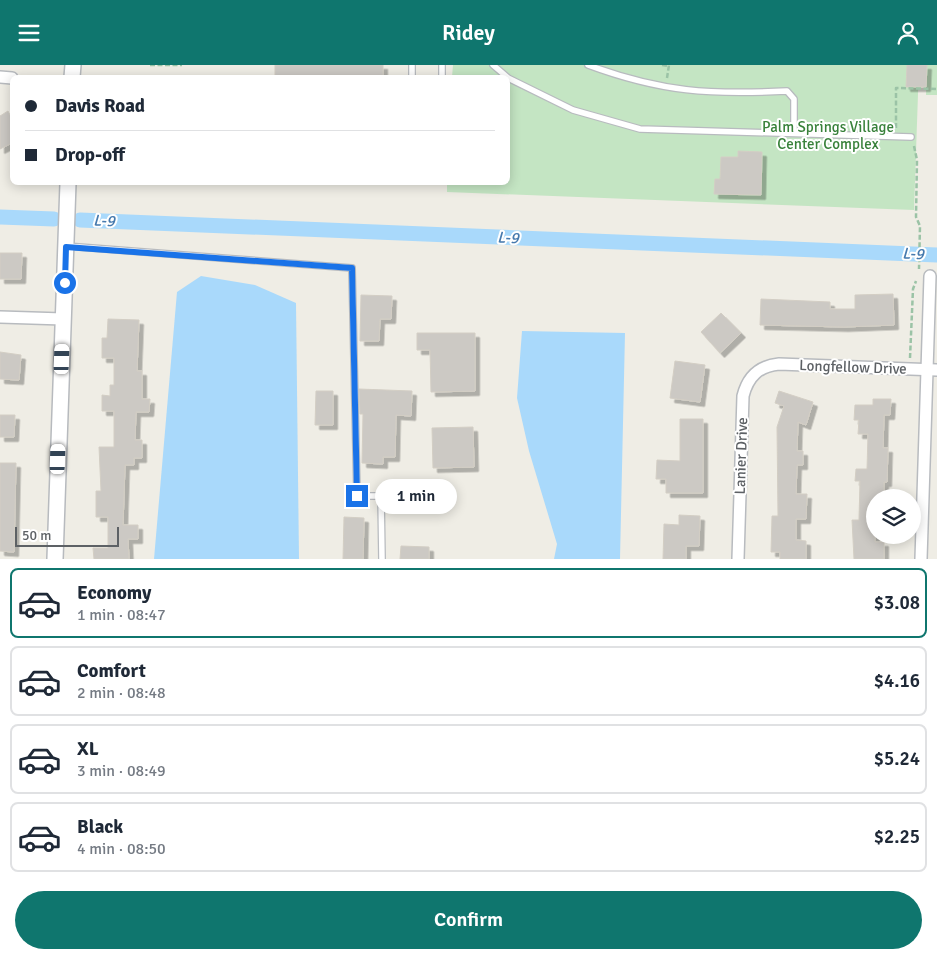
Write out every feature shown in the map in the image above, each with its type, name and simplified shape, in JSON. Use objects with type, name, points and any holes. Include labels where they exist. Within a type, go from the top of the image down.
[{"type":"street","points":[[55,559],[68,185]]},
{"type":"street","points":[[921,559],[932,370],[930,276]]},
{"type":"street","points":[[0,317],[63,319]]},
{"type":"street","name":"Longfellow Drive","points":[[768,365],[932,370]]},
{"type":"street","name":"Lanier Drive","points":[[738,559],[743,396],[751,376],[768,365]]},
{"type":"lane","points":[[493,65],[504,75]]},
{"type":"lane","points":[[588,65],[629,80],[665,88],[704,93],[787,91],[794,99],[794,132]]},
{"type":"lane","points":[[510,79],[574,110],[640,129],[794,132],[911,137]]},
{"type":"lane","points":[[66,247],[352,268],[357,496],[381,496],[382,559]]},
{"type":"path","points":[[150,65],[182,65]]},
{"type":"path","points":[[662,65],[669,66]]},
{"type":"path","points":[[896,137],[896,89],[937,89]]},
{"type":"path","points":[[910,369],[913,289],[919,275],[920,232],[920,226],[916,217],[917,160],[911,137]]},
{"type":"green space","name":"Palm Springs Village Center Complex","points":[[453,65],[919,65],[914,210],[447,192],[447,185],[510,185],[510,75],[452,75]]},
{"type":"green space","points":[[927,65],[937,65],[937,95],[926,95]]},
{"type":"water","points":[[201,276],[255,285],[296,303],[299,559],[154,559],[177,292]]},
{"type":"water","points":[[522,331],[625,333],[620,559],[554,559],[557,544],[529,451],[517,398]]},
{"type":"building","points":[[275,65],[383,65],[383,75],[275,75]]},
{"type":"building","points":[[907,65],[927,65],[926,87],[906,87]]},
{"type":"building","points":[[8,111],[10,115],[10,144],[0,149],[0,116]]},
{"type":"building","points":[[738,151],[762,152],[761,195],[714,194],[715,179],[720,179],[721,157],[738,157]]},
{"type":"building","points":[[0,253],[22,253],[21,279],[0,279]]},
{"type":"building","points":[[893,294],[894,325],[844,327],[760,325],[761,299],[830,302],[830,309],[855,309],[855,295]]},
{"type":"building","points":[[361,295],[392,296],[391,319],[380,319],[379,341],[360,341]]},
{"type":"building","points":[[721,313],[741,333],[720,353],[701,332]]},
{"type":"building","points":[[108,319],[139,320],[137,371],[142,371],[142,399],[150,399],[149,412],[136,412],[135,440],[142,440],[142,458],[134,458],[134,465],[125,465],[123,525],[138,525],[138,539],[128,539],[129,559],[94,559],[93,548],[108,548],[108,517],[96,517],[96,491],[101,491],[99,447],[114,447],[114,411],[102,411],[102,395],[110,396],[110,385],[114,385],[114,358],[102,358],[102,338],[107,338]]},
{"type":"building","points":[[417,333],[475,333],[475,391],[431,392],[430,350],[417,350]]},
{"type":"building","points":[[0,352],[21,355],[19,380],[0,379]]},
{"type":"building","points":[[675,361],[705,365],[700,402],[670,398]]},
{"type":"building","points":[[359,389],[412,391],[411,416],[396,415],[395,457],[383,457],[383,464],[362,463],[363,414],[360,414]]},
{"type":"building","points":[[316,391],[333,391],[333,425],[315,425]]},
{"type":"building","points":[[779,391],[813,402],[806,425],[798,422],[797,451],[803,451],[803,465],[797,465],[796,494],[807,494],[806,519],[796,519],[796,540],[806,541],[806,559],[780,559],[780,552],[771,552],[772,516],[778,516],[777,427],[784,406],[775,403]]},
{"type":"building","points":[[873,399],[891,399],[890,415],[884,415],[883,448],[888,448],[887,482],[884,482],[884,489],[866,489],[866,544],[884,544],[884,559],[854,559],[852,520],[859,520],[860,481],[855,481],[856,469],[867,469],[868,434],[858,434],[859,420],[854,420],[855,405],[873,405]]},
{"type":"building","points":[[0,415],[15,415],[14,437],[0,437]]},
{"type":"building","points":[[680,419],[703,419],[703,493],[666,493],[666,479],[656,479],[657,460],[680,461]]},
{"type":"building","points":[[473,427],[474,467],[433,468],[432,428]]},
{"type":"building","points":[[0,463],[16,463],[14,552],[0,551]]},
{"type":"building","points":[[679,515],[700,516],[699,546],[686,546],[686,559],[663,559],[664,524],[679,525]]},
{"type":"building","points":[[344,517],[364,518],[363,559],[343,559]]},
{"type":"building","points":[[401,546],[429,547],[429,559],[400,559]]},
{"type":"waterway","name":"L-9","points":[[0,217],[54,219]]},
{"type":"waterway","name":"L-9","points":[[80,220],[937,255]]},
{"type":"route","points":[[65,283],[66,247],[352,268],[357,496]]}]
